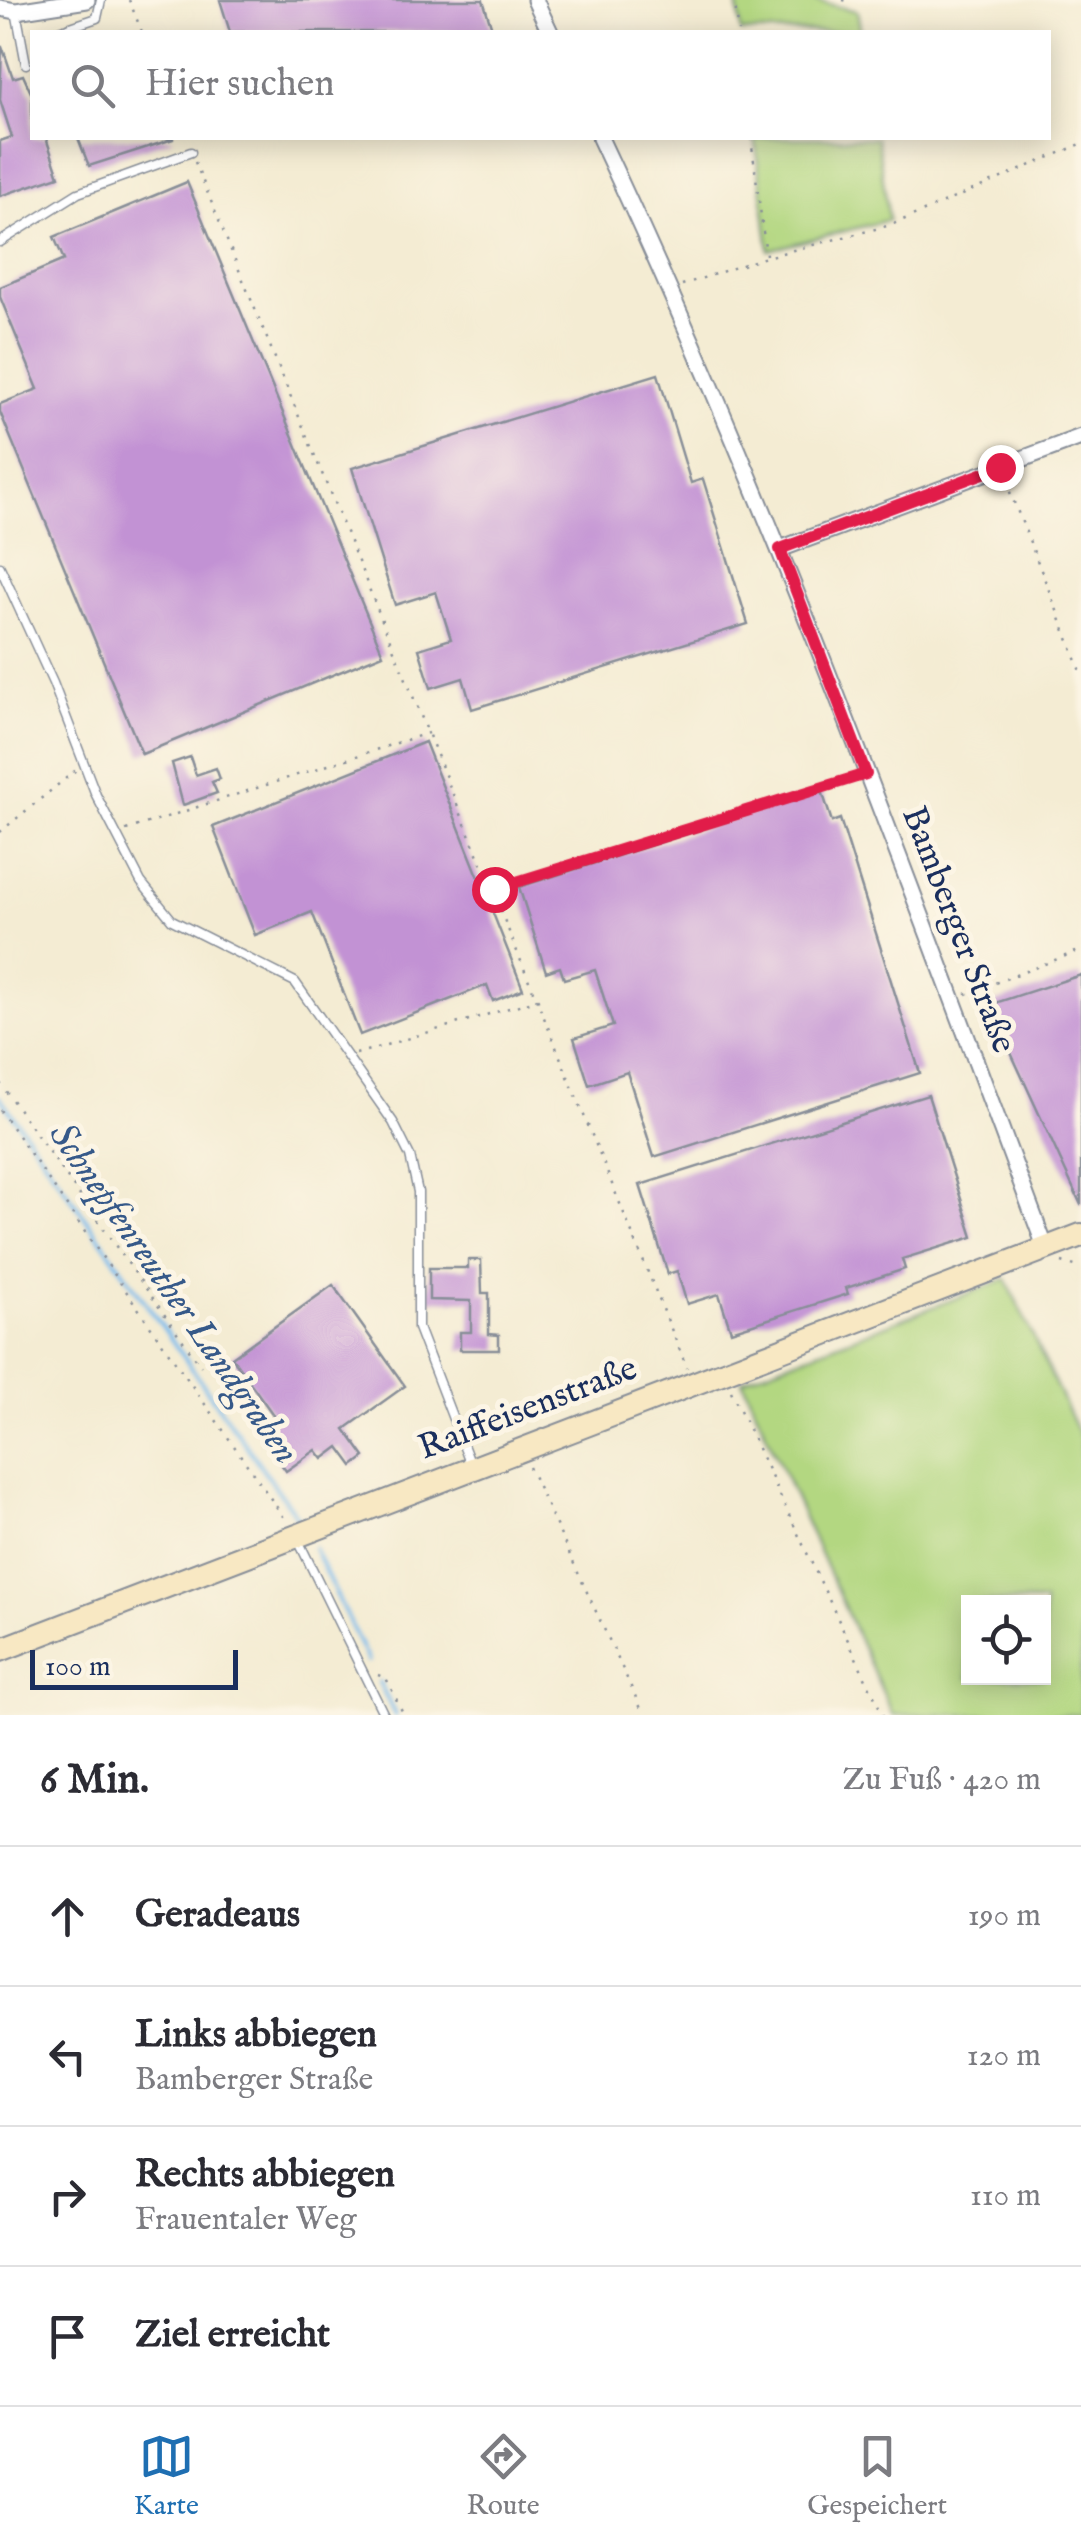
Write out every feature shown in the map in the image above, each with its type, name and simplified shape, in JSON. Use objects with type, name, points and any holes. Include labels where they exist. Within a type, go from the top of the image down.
[{"type":"street","points":[[8,10],[86,0]]},
{"type":"street","points":[[535,0],[549,30]]},
{"type":"street","name":"Bamberger Straße","points":[[601,140],[671,288],[780,549],[1046,1249]]},
{"type":"street","points":[[780,549],[1081,436]]},
{"type":"street","name":"Raiffeisenstraße","points":[[0,1650],[1081,1235]]},
{"type":"lane","points":[[62,30],[96,18],[101,0]]},
{"type":"lane","points":[[8,10],[26,64]]},
{"type":"lane","points":[[19,38],[30,36]]},
{"type":"lane","points":[[0,242],[78,193],[191,152]]},
{"type":"lane","points":[[0,567],[84,764],[141,882],[172,920],[294,982],[393,1122],[410,1156],[418,1192],[418,1328],[472,1468]]},
{"type":"lane","points":[[296,1536],[384,1715]]},
{"type":"path","points":[[129,0],[141,30]]},
{"type":"path","points":[[734,0],[738,30]]},
{"type":"path","points":[[842,0],[853,2]]},
{"type":"path","points":[[752,140],[766,257]]},
{"type":"path","points":[[671,288],[766,257],[891,225],[1081,144]]},
{"type":"path","points":[[191,152],[693,1383]]},
{"type":"path","points":[[1000,467],[1081,671]]},
{"type":"path","points":[[116,834],[430,733]]},
{"type":"path","points":[[0,832],[84,764]]},
{"type":"path","points":[[494,889],[866,774]]},
{"type":"path","points":[[952,1000],[1081,950]]},
{"type":"path","points":[[345,1058],[539,998]]},
{"type":"path","points":[[0,1083],[201,1366]]},
{"type":"path","points":[[0,1110],[296,1536]]},
{"type":"path","points":[[722,1372],[883,1715]]},
{"type":"path","points":[[521,1449],[644,1715]]},
{"type":"path","points":[[362,1669],[386,1678],[404,1715]]},
{"type":"green space","points":[[737,0],[812,0],[857,11],[861,30],[741,30]]},
{"type":"green space","points":[[755,140],[877,140],[889,220],[769,250]]},
{"type":"green space","points":[[1006,1279],[1081,1439],[1081,1715],[893,1715],[742,1380]]},
{"type":"building","points":[[220,0],[483,0],[492,30],[229,30]]},
{"type":"building","points":[[2,46],[13,78],[23,75],[30,91],[30,140],[47,140],[59,176],[0,196],[0,141],[12,137],[0,100]]},
{"type":"building","points":[[79,140],[170,140],[89,166]]},
{"type":"building","points":[[187,182],[383,654],[142,754],[0,412],[0,404],[38,389],[0,297],[0,287],[64,260],[54,237]]},
{"type":"building","points":[[658,374],[691,483],[703,479],[748,624],[472,709],[463,678],[431,688],[419,649],[451,639],[436,592],[395,605],[352,468]]},
{"type":"building","points":[[425,742],[523,989],[493,1001],[487,985],[360,1035],[312,912],[255,935],[213,827]]},
{"type":"building","points":[[190,757],[196,775],[216,768],[220,779],[212,782],[217,793],[183,805],[172,763]]},
{"type":"building","points":[[822,791],[832,822],[840,819],[920,1073],[654,1157],[627,1072],[589,1085],[574,1038],[613,1026],[595,970],[564,979],[560,967],[546,972],[519,887]]},
{"type":"building","points":[[1081,975],[1081,1205],[989,1005]]},
{"type":"building","points":[[928,1095],[973,1237],[902,1259],[905,1269],[846,1288],[848,1294],[731,1331],[719,1294],[687,1304],[677,1271],[668,1274],[640,1185]]},
{"type":"building","points":[[468,1260],[481,1260],[482,1293],[489,1293],[489,1334],[499,1335],[499,1350],[460,1350],[460,1332],[471,1332],[471,1301],[429,1300],[429,1268],[468,1268]]},
{"type":"building","points":[[333,1285],[405,1386],[345,1429],[365,1457],[353,1466],[339,1447],[323,1459],[316,1450],[286,1471],[258,1431],[276,1419],[232,1357]]},
{"type":"waterway","name":"Schnepfenreuther Landgraben","points":[[0,1097],[301,1523]]},
{"type":"waterway","name":"Schnepfenreuther Landgraben","points":[[314,1548],[368,1661]]},
{"type":"waterway","name":"Schnepfenreuther Landgraben","points":[[379,1682],[395,1715]]},
{"type":"route","points":[[494,889],[866,774],[780,549],[1000,467]]}]
